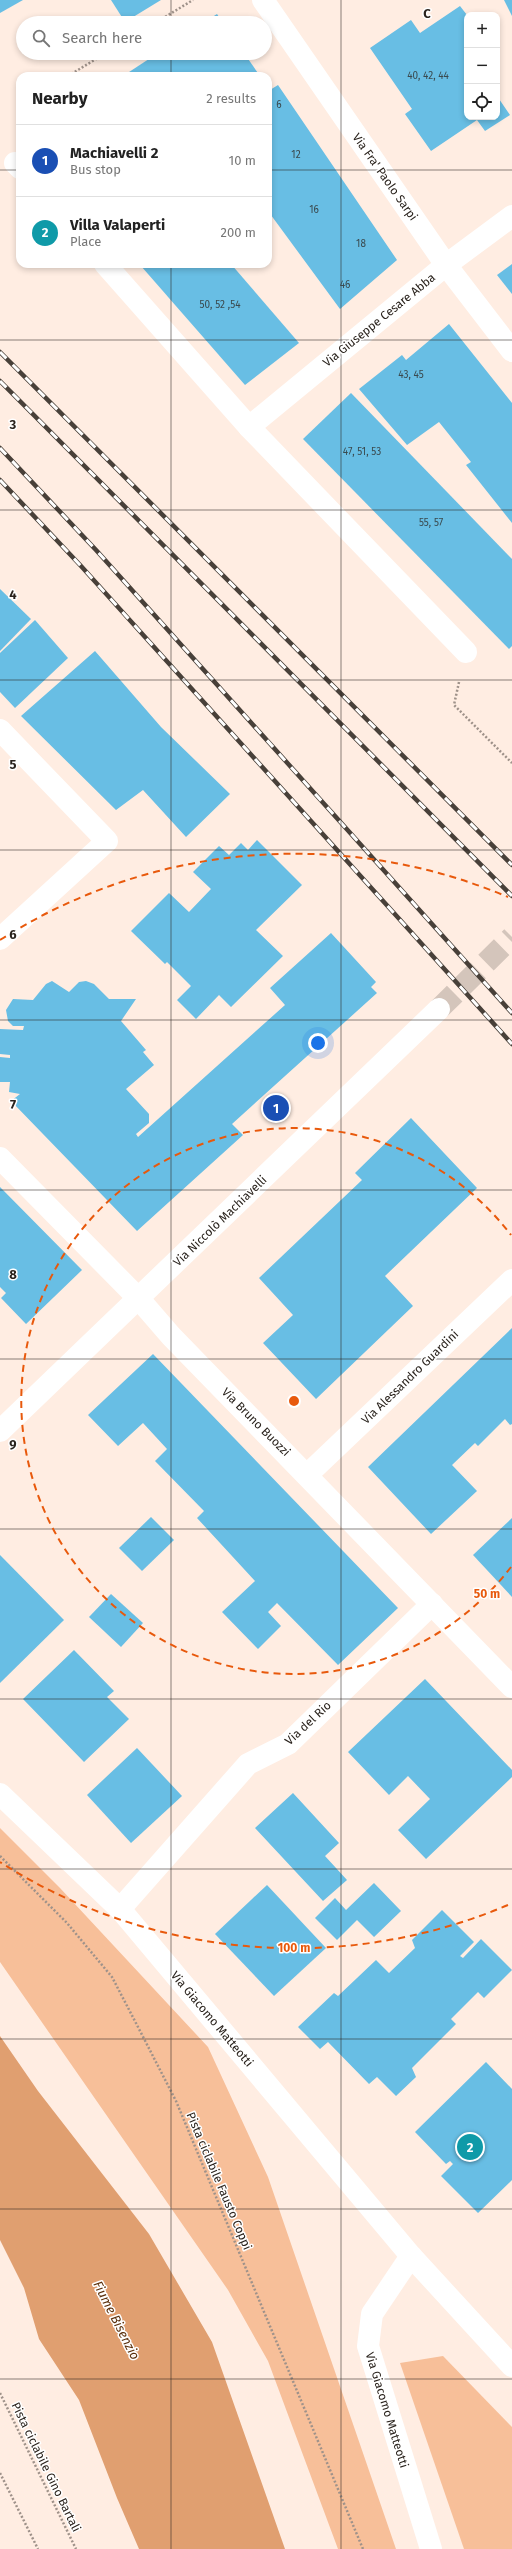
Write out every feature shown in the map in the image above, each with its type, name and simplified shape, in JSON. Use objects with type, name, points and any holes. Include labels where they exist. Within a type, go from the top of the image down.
[{"type":"street","name":"Via Fra' Paolo Sarpi","points":[[263,0],[446,265],[512,351]]},
{"type":"street","name":"Via Giuseppe Cesare Abba","points":[[249,427],[446,265],[512,216]]},
{"type":"street","points":[[109,268],[249,427],[466,652]]},
{"type":"street","points":[[0,730],[107,842],[0,939]]},
{"type":"street","name":"Via Niccolò Machiavelli","points":[[0,1431],[439,1009]]},
{"type":"street","name":"Via Bruno Buozzi","points":[[0,1158],[139,1299],[171,1336],[308,1474],[512,1687]]},
{"type":"street","name":"Via Alessandro Guardini","points":[[308,1474],[512,1280]]},
{"type":"street","name":"Via del Rio","points":[[120,1909],[248,1764],[288,1744],[432,1604]]},
{"type":"street","name":"Via Giacomo Matteotti","points":[[0,1794],[120,1909],[411,2256],[512,2366]]},
{"type":"street","name":"Via Giacomo Matteotti","points":[[411,2256],[372,2314],[368,2346],[431,2549]]},
{"type":"path","points":[[167,16],[193,0]]},
{"type":"path","points":[[75,72],[94,60]]},
{"type":"path","points":[[466,652],[454,705],[512,763]]},
{"type":"path","name":"Pista ciclabile Fausto Coppi","points":[[0,1856],[68,1923],[107,1971],[138,2027],[176,2101],[363,2549]]},
{"type":"path","name":"Pista ciclabile Gino Bartali","points":[[0,2393],[76,2549]]},
{"type":"path","points":[[0,2473],[38,2549]]},
{"type":"shaded area","points":[[0,1828],[60,1888],[208,2047],[268,2177],[396,2549],[338,2549],[268,2361],[228,2290],[0,1962]]},
{"type":"shaded area","points":[[443,2356],[512,2427],[512,2549],[464,2549],[400,2363]]},
{"type":"water","name":"Fiume Bisenzio","points":[[0,2036],[38,2091],[149,2234],[212,2342],[285,2549],[139,2549],[117,2498],[79,2400],[39,2339],[24,2288],[0,2240]]},
{"type":"building","points":[[0,0],[23,0],[0,13]]},
{"type":"building","points":[[111,0],[161,0],[135,16],[121,16]]},
{"type":"building","points":[[504,0],[512,0],[512,16]]},
{"type":"building","points":[[460,6],[465,12],[464,120],[477,120],[431,151],[405,114],[412,109],[370,48],[411,20],[420,33]]},
{"type":"building","points":[[147,60],[249,60],[257,72],[129,72]]},
{"type":"building","points":[[278,85],[397,260],[340,309],[272,216],[272,89]]},
{"type":"building","points":[[500,100],[510,115],[485,131],[477,120],[500,120]]},
{"type":"building","points":[[512,264],[512,294],[497,275]]},
{"type":"building","points":[[143,268],[234,268],[299,343],[245,385]]},
{"type":"building","points":[[449,324],[512,403],[512,523],[466,465],[471,462],[439,422],[407,445],[359,389],[402,355],[406,360]]},
{"type":"building","points":[[351,393],[512,559],[512,646],[509,649],[303,439]]},
{"type":"building","points":[[0,589],[31,619],[0,651]]},
{"type":"building","points":[[35,620],[68,658],[15,708],[0,692],[0,653]]},
{"type":"building","points":[[95,651],[161,727],[230,794],[186,837],[143,790],[116,810],[21,716]]},
{"type":"building","points":[[257,840],[302,885],[256,930],[283,956],[231,1007],[219,995],[196,1019],[177,1000],[191,986],[167,962],[165,964],[131,931],[169,893],[189,912],[211,889],[193,872],[219,846],[229,855],[241,843],[248,850]]},
{"type":"building","points":[[331,933],[376,982],[371,987],[377,993],[232,1124],[243,1135],[137,1231],[11,1101],[20,1094],[9,1092],[10,1082],[0,1082],[0,1057],[10,1058],[10,1055],[0,1054],[0,1029],[23,1030],[24,1026],[13,1026],[8,1021],[6,1010],[13,999],[33,1000],[46,984],[52,981],[69,992],[79,982],[86,981],[94,984],[109,999],[136,999],[121,1021],[146,1050],[143,1052],[154,1065],[126,1089],[149,1114],[149,1123],[136,1134],[138,1137],[285,1005],[270,988]]},
{"type":"building","points":[[411,1118],[477,1188],[385,1276],[413,1306],[316,1399],[263,1343],[293,1315],[259,1278],[362,1180],[355,1173]]},
{"type":"building","points":[[0,1187],[82,1270],[26,1324],[1,1298],[6,1293],[0,1287]]},
{"type":"building","points":[[512,1328],[512,1424],[510,1425],[505,1419],[478,1446],[475,1443],[452,1465],[477,1491],[431,1534],[368,1467]]},
{"type":"building","points":[[153,1354],[398,1608],[338,1665],[277,1603],[268,1612],[281,1626],[258,1649],[222,1612],[255,1581],[197,1518],[204,1511],[155,1461],[167,1449],[143,1423],[118,1446],[88,1415]]},
{"type":"building","points":[[151,1517],[174,1540],[142,1571],[119,1548]]},
{"type":"building","points":[[512,1518],[512,1597],[473,1555]]},
{"type":"building","points":[[0,1555],[64,1620],[0,1683]]},
{"type":"building","points":[[111,1594],[143,1623],[121,1647],[89,1617]]},
{"type":"building","points":[[74,1650],[114,1691],[107,1697],[129,1719],[84,1762],[23,1699]]},
{"type":"building","points":[[425,1679],[512,1770],[512,1777],[426,1859],[398,1830],[430,1799],[408,1776],[389,1795],[348,1752]]},
{"type":"building","points":[[137,1748],[182,1796],[131,1843],[87,1795]]},
{"type":"building","points":[[293,1793],[339,1843],[325,1856],[347,1880],[323,1901],[255,1828]]},
{"type":"building","points":[[374,1883],[401,1911],[374,1937],[357,1920],[337,1940],[315,1918],[335,1898],[346,1910]]},
{"type":"building","points":[[267,1885],[326,1948],[274,1996],[215,1934]]},
{"type":"building","points":[[442,1910],[474,1942],[460,1956],[463,1958],[481,1939],[512,1970],[484,1998],[478,1992],[451,2019],[456,2024],[412,2068],[416,2077],[396,2096],[377,2077],[369,2084],[328,2042],[320,2049],[298,2027],[334,1993],[338,1996],[376,1960],[389,1973],[415,1948],[412,1940]]},
{"type":"building","points":[[486,2062],[512,2089],[512,2180],[478,2213],[441,2176],[453,2164],[450,2161],[446,2164],[415,2132]]},
{"type":"tunnel","points":[[439,1009],[512,937]]},
{"type":"railway","points":[[0,352],[512,865]]},
{"type":"railway","points":[[0,381],[512,896]]},
{"type":"railway","points":[[0,448],[96,550],[512,1013]]},
{"type":"railway","points":[[0,480],[81,566],[512,1044]]},
{"type":"place","name":"Machiavelli 2","points":[[276,1108]]},
{"type":"place","name":"Villa Valaperti","points":[[470,2147]]}]
